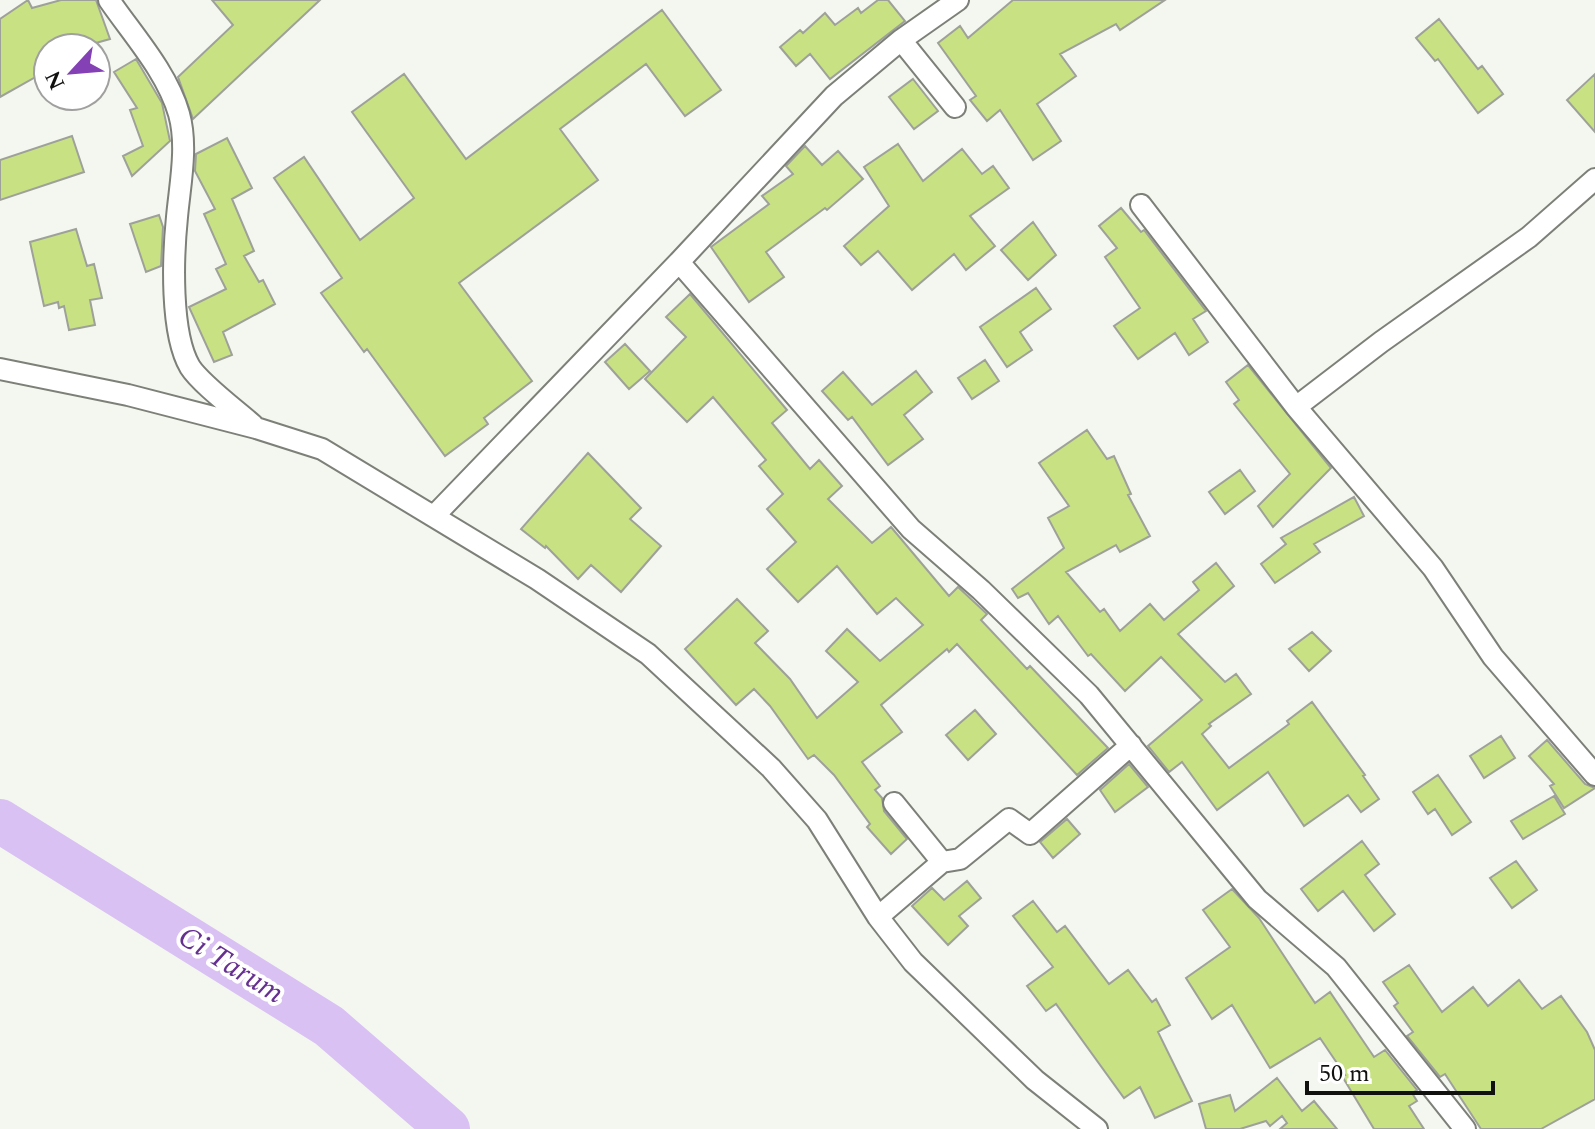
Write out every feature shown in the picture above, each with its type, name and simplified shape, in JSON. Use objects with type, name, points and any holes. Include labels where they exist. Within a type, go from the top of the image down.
[{"type":"street","points":[[109,0],[166,82],[179,115],[182,169],[176,221],[175,291],[180,347],[192,370],[256,428]]},
{"type":"street","points":[[434,516],[834,96],[901,40],[958,0]]},
{"type":"street","points":[[901,40],[955,107]]},
{"type":"street","points":[[1296,407],[1381,342],[1529,237],[1595,179]]},
{"type":"street","points":[[1141,205],[1296,407],[1433,568],[1493,657],[1595,775]]},
{"type":"street","points":[[679,262],[911,529],[981,590],[1078,684],[1257,899],[1336,967],[1465,1129]]},
{"type":"street","points":[[0,369],[128,395],[256,428],[322,449],[537,579],[659,665],[771,768],[817,820],[878,917],[913,962],[1035,1080],[1097,1129]]},
{"type":"street","points":[[878,917],[942,862],[960,859],[1009,819],[1030,834],[1131,745]]},
{"type":"street","points":[[894,803],[942,862]]},
{"type":"building","points":[[28,0],[32,8],[61,0],[96,0],[107,32],[32,32],[32,79],[0,97],[0,19]]},
{"type":"building","points":[[212,0],[320,0],[193,119],[178,77],[233,25]]},
{"type":"building","points":[[878,0],[888,0],[905,21],[830,79],[810,54],[796,66],[780,47],[800,30],[803,33],[825,13],[835,25],[858,8],[861,13]]},
{"type":"building","points":[[1013,0],[1165,0],[1120,30],[1116,24],[1060,54],[1076,76],[1037,104],[1061,141],[1033,160],[1000,110],[987,121],[970,100],[976,96],[938,43],[960,26],[968,38]]},
{"type":"building","points":[[662,10],[721,90],[685,116],[646,64],[560,129],[598,180],[459,283],[532,381],[484,418],[488,424],[445,456],[367,349],[364,352],[321,293],[342,278],[274,178],[304,157],[360,240],[414,198],[352,112],[404,74],[466,159]]},
{"type":"building","points":[[1439,19],[1478,69],[1482,66],[1503,94],[1478,113],[1438,59],[1435,61],[1416,38]]},
{"type":"building","points":[[136,59],[162,103],[170,141],[132,176],[123,156],[143,146],[130,110],[137,108],[114,72]]},
{"type":"building","points":[[1595,74],[1595,132],[1567,100]]},
{"type":"building","points":[[913,79],[938,111],[914,129],[889,97]]},
{"type":"building","points":[[72,136],[84,172],[0,200],[0,160]]},
{"type":"building","points":[[227,138],[252,188],[232,199],[254,251],[244,256],[259,282],[263,280],[275,304],[223,332],[232,355],[214,362],[189,307],[226,289],[216,269],[226,264],[204,214],[215,209],[195,171],[196,154]]},
{"type":"building","points":[[898,144],[923,181],[962,149],[982,174],[993,166],[1009,188],[970,216],[995,246],[966,270],[954,254],[912,290],[878,251],[861,265],[844,246],[889,206],[864,167]]},
{"type":"building","points":[[805,146],[822,165],[838,151],[863,179],[827,210],[825,208],[766,252],[784,277],[749,302],[711,247],[769,204],[762,196],[793,174],[786,166]]},
{"type":"building","points":[[1121,208],[1141,232],[1144,230],[1206,311],[1193,319],[1208,342],[1189,355],[1175,333],[1138,359],[1114,326],[1140,308],[1105,257],[1117,248],[1099,226]]},
{"type":"building","points":[[159,215],[163,227],[161,266],[146,272],[130,224]]},
{"type":"building","points":[[1033,222],[1056,255],[1028,280],[1001,250]]},
{"type":"building","points":[[76,229],[87,266],[94,264],[102,298],[90,300],[95,325],[69,330],[64,306],[59,308],[58,302],[44,306],[30,242]]},
{"type":"building","points":[[1036,288],[1051,309],[1020,332],[1032,350],[1007,367],[980,327]]},
{"type":"building","points":[[690,294],[787,410],[772,423],[810,469],[819,460],[842,486],[828,499],[872,543],[891,527],[949,596],[958,587],[987,614],[981,620],[1108,748],[1077,775],[957,644],[881,705],[902,732],[862,762],[880,786],[875,790],[882,798],[884,811],[907,839],[891,854],[867,827],[870,824],[834,775],[814,755],[808,759],[754,689],[736,705],[685,649],[737,599],[768,631],[755,643],[790,679],[817,718],[858,682],[826,651],[847,629],[880,661],[923,625],[896,598],[877,614],[837,566],[798,602],[767,569],[796,542],[767,509],[783,494],[759,466],[766,460],[713,397],[687,422],[645,379],[686,337],[666,317]]},
{"type":"building","points":[[625,344],[650,371],[629,389],[605,362]]},
{"type":"building","points":[[985,360],[999,381],[972,399],[958,378]]},
{"type":"building","points":[[1248,365],[1331,468],[1273,527],[1258,506],[1290,474],[1234,404],[1239,400],[1226,382]]},
{"type":"building","points":[[916,371],[932,392],[904,415],[923,439],[888,465],[852,417],[848,420],[822,391],[843,372],[872,405]]},
{"type":"building","points":[[1087,430],[1107,459],[1114,456],[1131,494],[1128,495],[1150,536],[1120,552],[1116,545],[1066,572],[1100,612],[1104,609],[1120,631],[1150,604],[1164,620],[1199,590],[1193,582],[1216,563],[1234,586],[1178,634],[1225,682],[1236,674],[1251,694],[1209,724],[1211,726],[1202,734],[1229,768],[1289,724],[1287,721],[1312,702],[1379,799],[1361,812],[1348,795],[1304,826],[1268,772],[1217,810],[1182,762],[1169,772],[1148,746],[1202,700],[1161,657],[1125,691],[1091,654],[1088,656],[1058,616],[1049,624],[1028,593],[1018,598],[1012,589],[1064,548],[1048,518],[1069,506],[1039,463]]},
{"type":"building","points":[[588,453],[641,508],[630,519],[661,546],[621,592],[591,565],[578,579],[546,546],[521,529]]},
{"type":"building","points":[[1240,470],[1255,491],[1225,514],[1209,492]]},
{"type":"building","points":[[1354,497],[1364,516],[1314,544],[1320,552],[1275,583],[1261,564],[1286,544],[1281,538]]},
{"type":"building","points":[[1312,632],[1331,651],[1309,671],[1289,649]]},
{"type":"building","points":[[975,710],[996,734],[968,760],[946,735]]},
{"type":"building","points":[[1501,736],[1515,758],[1484,778],[1470,756]]},
{"type":"building","points":[[1547,740],[1585,784],[1595,788],[1564,808],[1550,786],[1554,784],[1529,756]]},
{"type":"building","points":[[1129,764],[1148,787],[1115,812],[1100,790]]},
{"type":"building","points":[[1438,775],[1471,822],[1452,835],[1435,809],[1428,814],[1413,792]]},
{"type":"building","points":[[1554,796],[1565,814],[1523,839],[1511,821]]},
{"type":"building","points":[[1067,819],[1080,834],[1053,858],[1040,842]]},
{"type":"building","points":[[1362,841],[1379,864],[1365,875],[1395,914],[1374,931],[1343,891],[1318,911],[1301,889]]},
{"type":"building","points":[[1516,861],[1537,890],[1512,908],[1490,878]]},
{"type":"building","points":[[967,881],[981,898],[959,916],[968,926],[948,945],[912,906],[932,888],[944,900]]},
{"type":"building","points":[[1232,889],[1259,918],[1315,1003],[1330,992],[1374,1057],[1385,1050],[1417,1090],[1412,1093],[1417,1101],[1409,1106],[1424,1129],[1374,1129],[1342,1076],[1345,1075],[1320,1038],[1270,1068],[1232,1005],[1212,1019],[1186,978],[1230,947],[1203,910]]},
{"type":"building","points":[[1033,901],[1057,932],[1065,926],[1109,984],[1128,970],[1152,1002],[1156,999],[1170,1025],[1158,1032],[1192,1101],[1155,1118],[1140,1087],[1124,1098],[1056,1004],[1046,1011],[1027,986],[1053,967],[1013,916]]},
{"type":"building","points":[[1409,965],[1442,1012],[1473,987],[1488,1006],[1519,980],[1542,1009],[1561,996],[1587,1032],[1595,1050],[1595,1099],[1541,1129],[1481,1129],[1445,1074],[1440,1077],[1407,1036],[1413,1032],[1394,1006],[1398,1003],[1383,982]]},
{"type":"building","points":[[1277,1078],[1302,1111],[1314,1101],[1337,1129],[1280,1129],[1287,1123],[1282,1116],[1270,1126],[1266,1121],[1240,1129],[1206,1129],[1199,1104],[1230,1095],[1235,1111]]},
{"type":"waterway","name":"Ci Tarum","points":[[0,821],[329,1026],[448,1129]]}]
